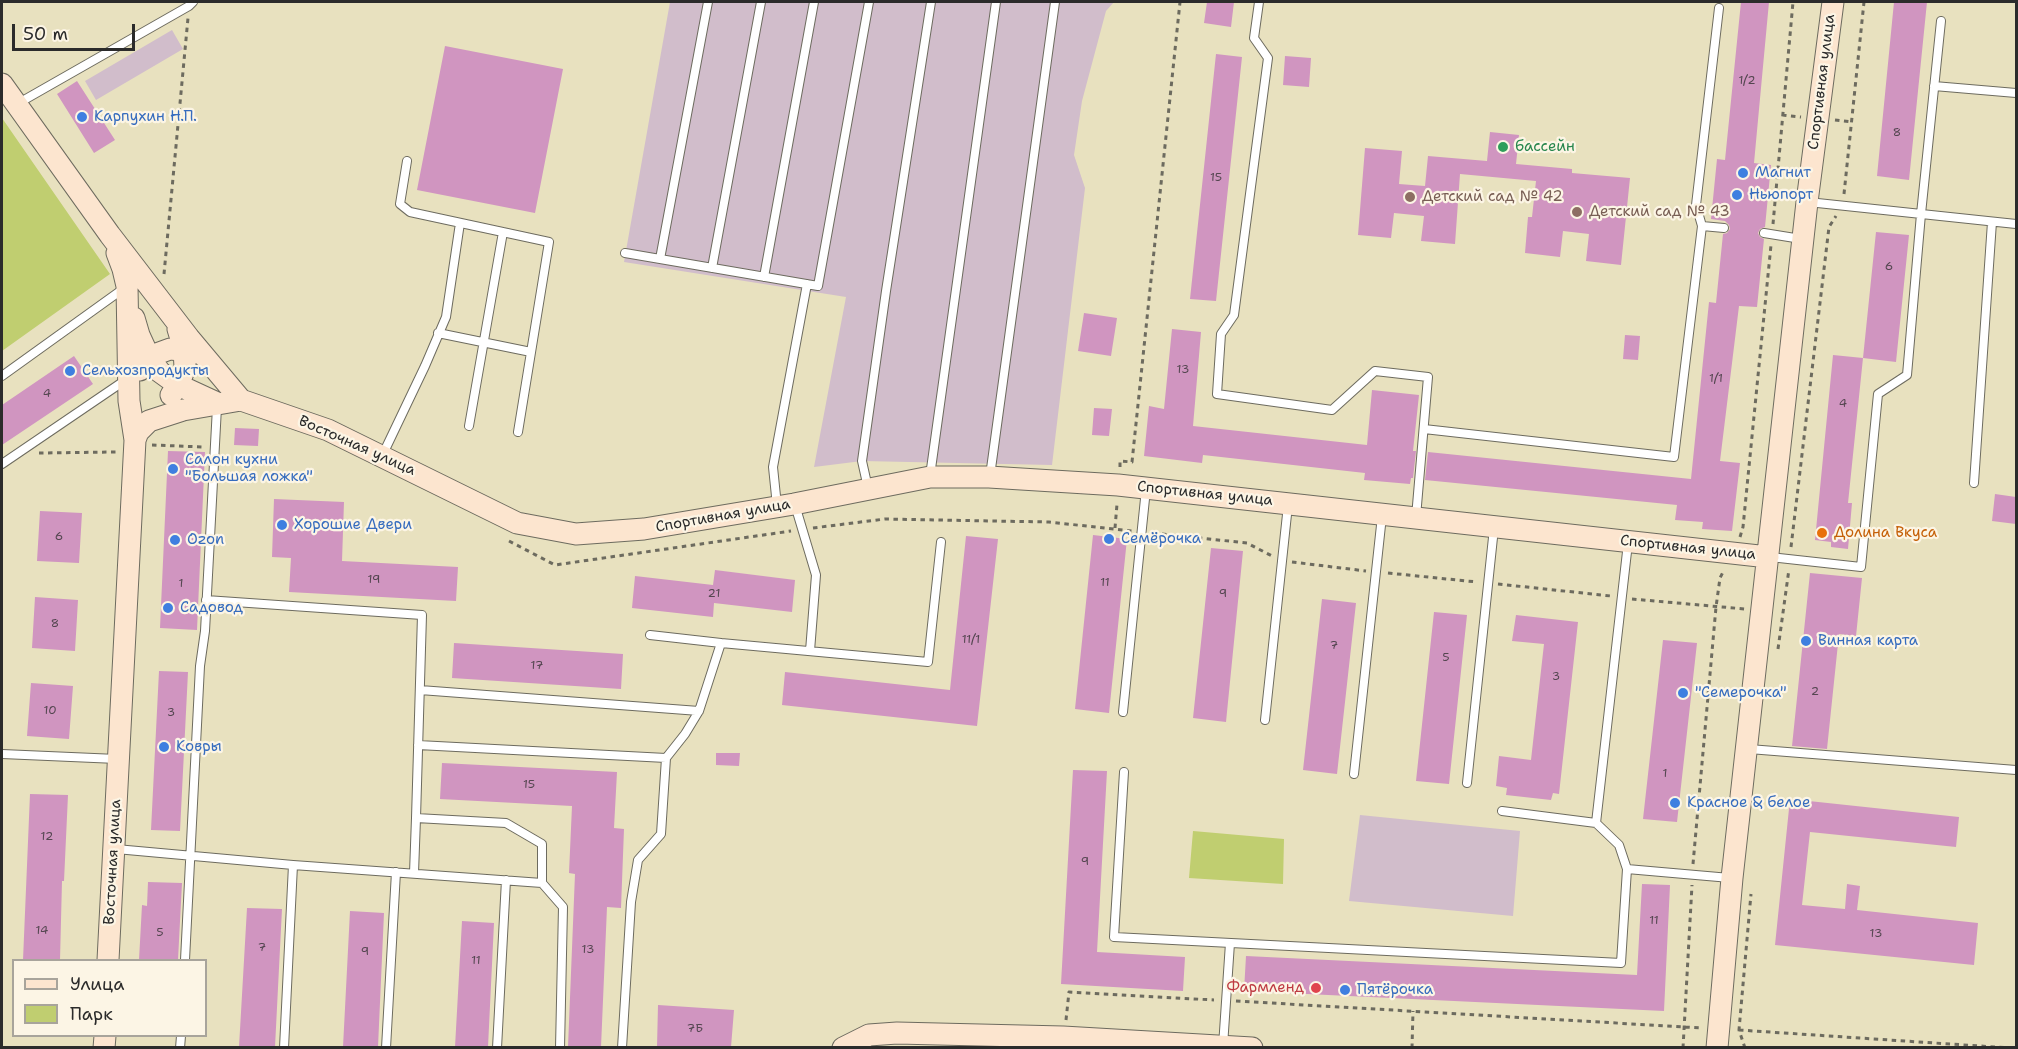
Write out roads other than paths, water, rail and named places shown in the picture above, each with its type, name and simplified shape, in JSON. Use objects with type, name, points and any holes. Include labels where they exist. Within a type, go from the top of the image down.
[{"type":"street","name":"Спортивная улица","points":[[1717,1038],[1732,878],[1807,202],[1833,2]]},
{"type":"street","points":[[2,84],[110,235],[162,293],[206,357],[241,400]]},
{"type":"street","points":[[110,235],[123,269],[139,335],[150,359],[160,372],[178,385],[201,397],[217,402]]},
{"type":"street","name":"Восточная улица","points":[[108,959],[118,759],[143,446],[129,401],[127,290]]},
{"type":"street","points":[[143,446],[138,432],[167,402],[185,368],[184,350],[178,329],[162,293]]},
{"type":"street","points":[[129,401],[134,380],[150,359],[170,349],[192,351],[206,357]]},
{"type":"street","points":[[149,421],[170,413],[217,402],[241,400]]},
{"type":"street","name":"Восточная улица","points":[[241,400],[328,430],[517,523],[576,534],[644,529]]},
{"type":"street","name":"Спортивная улица","points":[[644,529],[786,506],[930,477],[989,477],[1118,485],[1768,557]]},
{"type":"street","points":[[843,1047],[869,1035],[897,1033],[1064,1037],[1252,1047]]},
{"type":"lane","points":[[660,259],[708,2]]},
{"type":"lane","points":[[712,268],[761,2]]},
{"type":"lane","points":[[764,277],[814,2]]},
{"type":"lane","points":[[624,254],[818,286],[869,2]]},
{"type":"lane","points":[[868,489],[862,461],[931,2]]},
{"type":"lane","points":[[930,477],[996,2]]},
{"type":"lane","points":[[989,477],[1055,2]]},
{"type":"lane","points":[[1259,2],[1254,38],[1268,58],[1234,315],[1221,334],[1217,394],[1332,410],[1375,371],[1428,377],[1416,518]]},
{"type":"lane","points":[[15,105],[191,4]]},
{"type":"lane","points":[[1424,429],[1674,457],[1702,226],[1696,205],[1719,8]]},
{"type":"lane","points":[[1768,557],[1861,567],[1878,394],[1907,375],[1941,21]]},
{"type":"lane","points":[[1934,86],[2016,93]]},
{"type":"lane","points":[[407,161],[400,204],[410,213],[549,242],[518,432]]},
{"type":"lane","points":[[1807,202],[2016,224]]},
{"type":"lane","points":[[1974,483],[1992,222]]},
{"type":"lane","points":[[382,455],[446,316],[460,223]]},
{"type":"lane","points":[[1702,226],[1724,228]]},
{"type":"lane","points":[[469,426],[503,232]]},
{"type":"lane","points":[[1768,234],[1803,239]]},
{"type":"lane","points":[[807,284],[773,467],[786,506],[802,530],[816,575],[810,651]]},
{"type":"lane","points":[[2,376],[127,290]]},
{"type":"lane","points":[[438,333],[531,352]]},
{"type":"lane","points":[[2,464],[128,378]]},
{"type":"lane","points":[[185,959],[200,666],[205,631],[217,402]]},
{"type":"lane","points":[[1123,712],[1146,488]]},
{"type":"lane","points":[[1264,720],[1288,504]]},
{"type":"lane","points":[[1354,774],[1382,514]]},
{"type":"lane","points":[[1467,783],[1494,526]]},
{"type":"lane","points":[[650,635],[928,662],[941,542]]},
{"type":"lane","points":[[1596,823],[1628,542]]},
{"type":"lane","points":[[206,600],[422,615],[414,873]]},
{"type":"lane","points":[[622,1047],[631,902],[638,860],[661,834],[666,758],[686,734],[699,711],[721,643]]},
{"type":"lane","points":[[420,690],[699,711]]},
{"type":"lane","points":[[418,745],[666,758]]},
{"type":"lane","points":[[1747,749],[2016,770]]},
{"type":"lane","points":[[2,754],[118,759]]},
{"type":"lane","points":[[1124,772],[1114,938],[1621,963],[1627,869],[1619,845],[1596,823],[1502,811]]},
{"type":"lane","points":[[416,818],[506,823],[542,844],[542,883],[562,907],[560,1047]]},
{"type":"lane","points":[[114,848],[293,865],[542,883]]},
{"type":"lane","points":[[284,1047],[293,865]]},
{"type":"lane","points":[[1627,869],[1732,878]]},
{"type":"lane","points":[[386,1047],[396,872]]},
{"type":"lane","points":[[497,1047],[506,880]]},
{"type":"lane","points":[[1223,1046],[1230,943]]},
{"type":"place","name":"Карпухин Н.П.","points":[[82,117]]},
{"type":"place","name":"бассейн","points":[[1503,147]]},
{"type":"place","name":"Магнит","points":[[1743,173]]},
{"type":"place","name":"Ньюпорт","points":[[1737,195]]},
{"type":"place","name":"Детский сад № 42","points":[[1410,197]]},
{"type":"place","name":"Детский сад № 43","points":[[1577,212]]},
{"type":"place","name":"Сельхозпродукты","points":[[70,371]]},
{"type":"place","name":"Салон кухни \"Большая ложка\"","points":[[173,469]]},
{"type":"place","name":"Хорошие Двери","points":[[282,525]]},
{"type":"place","name":"Долина Вкуса","points":[[1822,533]]},
{"type":"place","name":"Семёрочка","points":[[1109,539]]},
{"type":"place","name":"Ozon","points":[[175,540]]},
{"type":"place","name":"Садовод","points":[[168,608]]},
{"type":"place","name":"Винная карта","points":[[1806,641]]},
{"type":"place","name":"\"Семерочка\"","points":[[1683,693]]},
{"type":"place","name":"Ковры","points":[[164,747]]},
{"type":"place","name":"Красное & белое","points":[[1675,803]]},
{"type":"place","name":"Фармленд","points":[[1316,988]]},
{"type":"place","name":"Пятёрочка","points":[[1345,990]]}]
